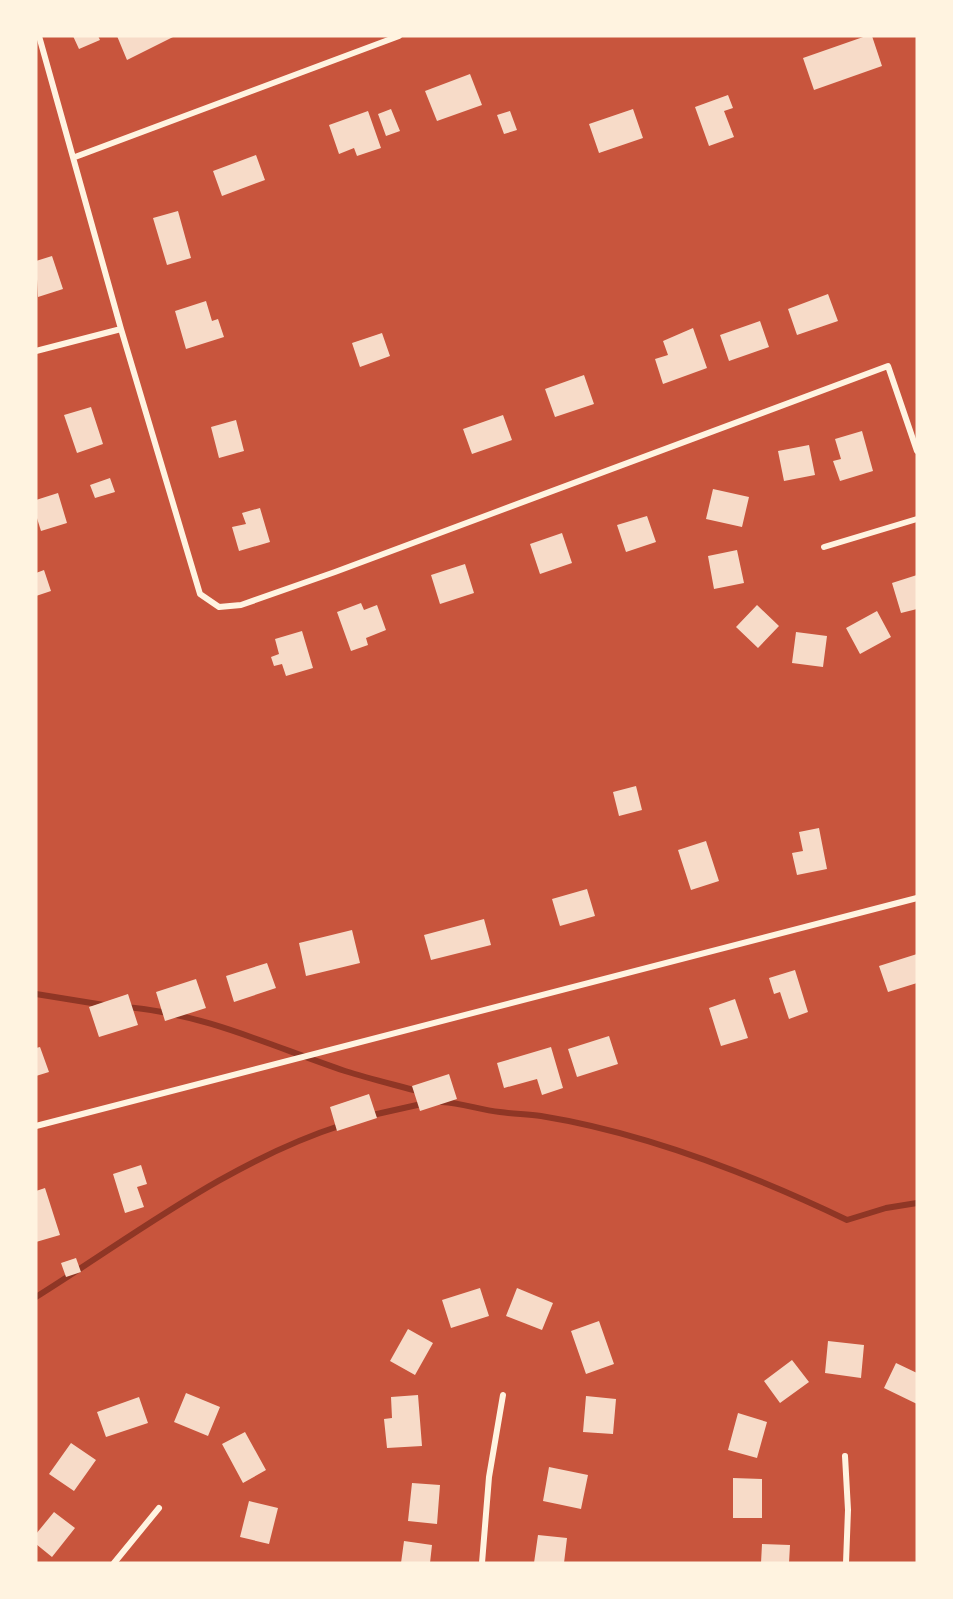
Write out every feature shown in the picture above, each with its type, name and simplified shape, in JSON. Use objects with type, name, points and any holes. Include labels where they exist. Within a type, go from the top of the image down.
[{"type":"street","points":[[39,36],[75,157],[121,329],[200,594],[219,607],[241,605],[335,572],[888,366],[917,451]]},
{"type":"street","points":[[75,157],[399,36]]},
{"type":"street","points":[[36,351],[121,329]]},
{"type":"street","points":[[824,547],[917,519]]},
{"type":"street","points":[[36,1126],[917,898]]},
{"type":"street","points":[[482,1563],[489,1477],[503,1395]]},
{"type":"street","points":[[845,1456],[848,1510],[846,1563]]},
{"type":"street","points":[[114,1563],[159,1508]]},
{"type":"building","points":[[73,36],[98,36],[100,40],[79,49]]},
{"type":"building","points":[[117,36],[175,36],[127,60]]},
{"type":"building","points":[[866,36],[872,36],[882,66],[814,90],[803,58]]},
{"type":"building","points":[[470,74],[482,105],[437,121],[425,91]]},
{"type":"building","points":[[728,95],[733,108],[724,111],[734,137],[709,146],[695,107]]},
{"type":"building","points":[[391,109],[400,131],[386,136],[378,114]]},
{"type":"building","points":[[633,109],[643,138],[599,153],[589,124]]},
{"type":"building","points":[[368,111],[381,148],[357,156],[354,148],[339,154],[329,125]]},
{"type":"building","points":[[510,111],[517,130],[504,134],[497,115]]},
{"type":"building","points":[[256,155],[265,180],[222,196],[213,171]]},
{"type":"building","points":[[178,211],[191,258],[167,265],[153,218]]},
{"type":"building","points":[[52,256],[63,289],[38,297],[36,261]]},
{"type":"building","points":[[828,294],[838,321],[797,335],[788,309]]},
{"type":"building","points":[[206,301],[212,321],[218,319],[224,337],[186,349],[175,311]]},
{"type":"building","points":[[760,321],[769,347],[729,361],[720,335]]},
{"type":"building","points":[[693,328],[707,368],[663,384],[655,359],[668,355],[663,341]]},
{"type":"building","points":[[382,333],[390,356],[360,367],[352,343]]},
{"type":"building","points":[[584,375],[594,404],[555,417],[545,389]]},
{"type":"building","points":[[91,407],[103,444],[77,453],[64,415]]},
{"type":"building","points":[[503,415],[512,440],[472,454],[463,429]]},
{"type":"building","points":[[236,420],[244,451],[219,458],[211,427]]},
{"type":"building","points":[[862,431],[873,471],[840,481],[833,461],[841,459],[835,439]]},
{"type":"building","points":[[809,445],[815,475],[784,481],[778,451]]},
{"type":"building","points":[[110,478],[115,492],[95,498],[90,485]]},
{"type":"building","points":[[713,489],[749,497],[742,527],[706,519]]},
{"type":"building","points":[[58,493],[67,523],[41,531],[36,515],[36,500]]},
{"type":"building","points":[[260,508],[270,542],[239,551],[232,527],[246,524],[242,513]]},
{"type":"building","points":[[647,516],[656,542],[626,552],[617,525]]},
{"type":"building","points":[[562,533],[572,563],[540,574],[530,544]]},
{"type":"building","points":[[737,550],[744,583],[714,589],[708,556]]},
{"type":"building","points":[[465,564],[474,593],[440,604],[431,575]]},
{"type":"building","points":[[44,570],[51,591],[36,596],[36,573]]},
{"type":"building","points":[[917,575],[917,609],[901,613],[892,583]]},
{"type":"building","points":[[361,603],[364,610],[377,605],[386,630],[366,638],[368,645],[351,651],[337,612]]},
{"type":"building","points":[[757,605],[779,626],[758,648],[736,627]]},
{"type":"building","points":[[877,611],[891,637],[860,654],[846,628]]},
{"type":"building","points":[[302,631],[313,668],[286,676],[282,664],[274,666],[271,657],[279,654],[275,639]]},
{"type":"building","points":[[796,632],[827,636],[823,667],[792,663]]},
{"type":"building","points":[[636,786],[642,810],[619,816],[613,792]]},
{"type":"building","points":[[819,828],[827,869],[797,875],[792,853],[803,851],[799,832]]},
{"type":"building","points":[[706,841],[719,881],[691,890],[678,850]]},
{"type":"building","points":[[587,889],[595,916],[560,926],[552,899]]},
{"type":"building","points":[[484,919],[491,945],[431,960],[424,935]]},
{"type":"building","points":[[352,930],[360,963],[306,976],[299,943]]},
{"type":"building","points":[[917,954],[917,983],[888,992],[879,966]]},
{"type":"building","points":[[267,963],[276,988],[234,1002],[226,976]]},
{"type":"building","points":[[795,970],[808,1012],[789,1019],[780,992],[774,994],[769,978]]},
{"type":"building","points":[[196,979],[206,1008],[165,1021],[156,992]]},
{"type":"building","points":[[128,994],[138,1025],[99,1037],[89,1007]]},
{"type":"building","points":[[735,999],[748,1038],[721,1046],[709,1008]]},
{"type":"building","points":[[609,1036],[618,1064],[577,1077],[568,1049]]},
{"type":"building","points":[[40,1047],[49,1072],[36,1076],[36,1048]]},
{"type":"building","points":[[551,1047],[563,1088],[542,1095],[537,1079],[504,1088],[497,1063]]},
{"type":"building","points":[[449,1074],[457,1099],[420,1111],[412,1086]]},
{"type":"building","points":[[369,1094],[377,1118],[337,1131],[330,1107]]},
{"type":"building","points":[[141,1165],[147,1184],[137,1187],[144,1207],[125,1213],[113,1174]]},
{"type":"building","points":[[45,1188],[60,1235],[36,1242],[36,1191]]},
{"type":"building","points":[[76,1258],[81,1272],[66,1277],[61,1263]]},
{"type":"building","points":[[480,1288],[489,1316],[451,1328],[442,1300]]},
{"type":"building","points":[[517,1288],[553,1303],[542,1330],[506,1316]]},
{"type":"building","points":[[599,1321],[614,1364],[586,1374],[571,1331]]},
{"type":"building","points":[[408,1329],[433,1343],[415,1375],[390,1361]]},
{"type":"building","points":[[828,1341],[864,1345],[861,1378],[825,1373]]},
{"type":"building","points":[[792,1360],[809,1382],[780,1403],[764,1381]]},
{"type":"building","points":[[896,1363],[917,1373],[917,1404],[884,1388]]},
{"type":"building","points":[[186,1393],[220,1407],[208,1436],[174,1422]]},
{"type":"building","points":[[418,1395],[422,1446],[387,1448],[384,1419],[392,1418],[391,1397]]},
{"type":"building","points":[[586,1396],[616,1399],[613,1434],[583,1432]]},
{"type":"building","points":[[139,1397],[148,1423],[106,1437],[97,1412]]},
{"type":"building","points":[[738,1413],[767,1422],[757,1458],[728,1450]]},
{"type":"building","points":[[245,1432],[266,1470],[243,1483],[222,1444]]},
{"type":"building","points":[[71,1443],[96,1460],[74,1491],[49,1474]]},
{"type":"building","points":[[549,1467],[588,1475],[581,1509],[543,1501]]},
{"type":"building","points":[[733,1478],[762,1479],[762,1518],[733,1518]]},
{"type":"building","points":[[412,1483],[440,1485],[437,1524],[408,1521]]},
{"type":"building","points":[[249,1501],[278,1508],[269,1544],[240,1537]]},
{"type":"building","points":[[54,1512],[75,1528],[52,1557],[36,1544],[36,1534]]},
{"type":"building","points":[[538,1535],[567,1538],[564,1563],[534,1563]]},
{"type":"building","points":[[404,1541],[432,1545],[430,1563],[401,1563]]},
{"type":"building","points":[[762,1544],[790,1545],[789,1563],[761,1563]]},
{"type":"waterway","points":[[36,994],[104,1005]]},
{"type":"waterway","points":[[126,1007],[183,1016],[345,1071],[421,1092]]},
{"type":"waterway","points":[[442,1102],[580,1123],[659,1144],[736,1171],[847,1220],[886,1208],[917,1203]]},
{"type":"waterway","points":[[368,1116],[426,1103]]},
{"type":"waterway","points":[[36,1297],[222,1179],[261,1158],[342,1125]]}]
